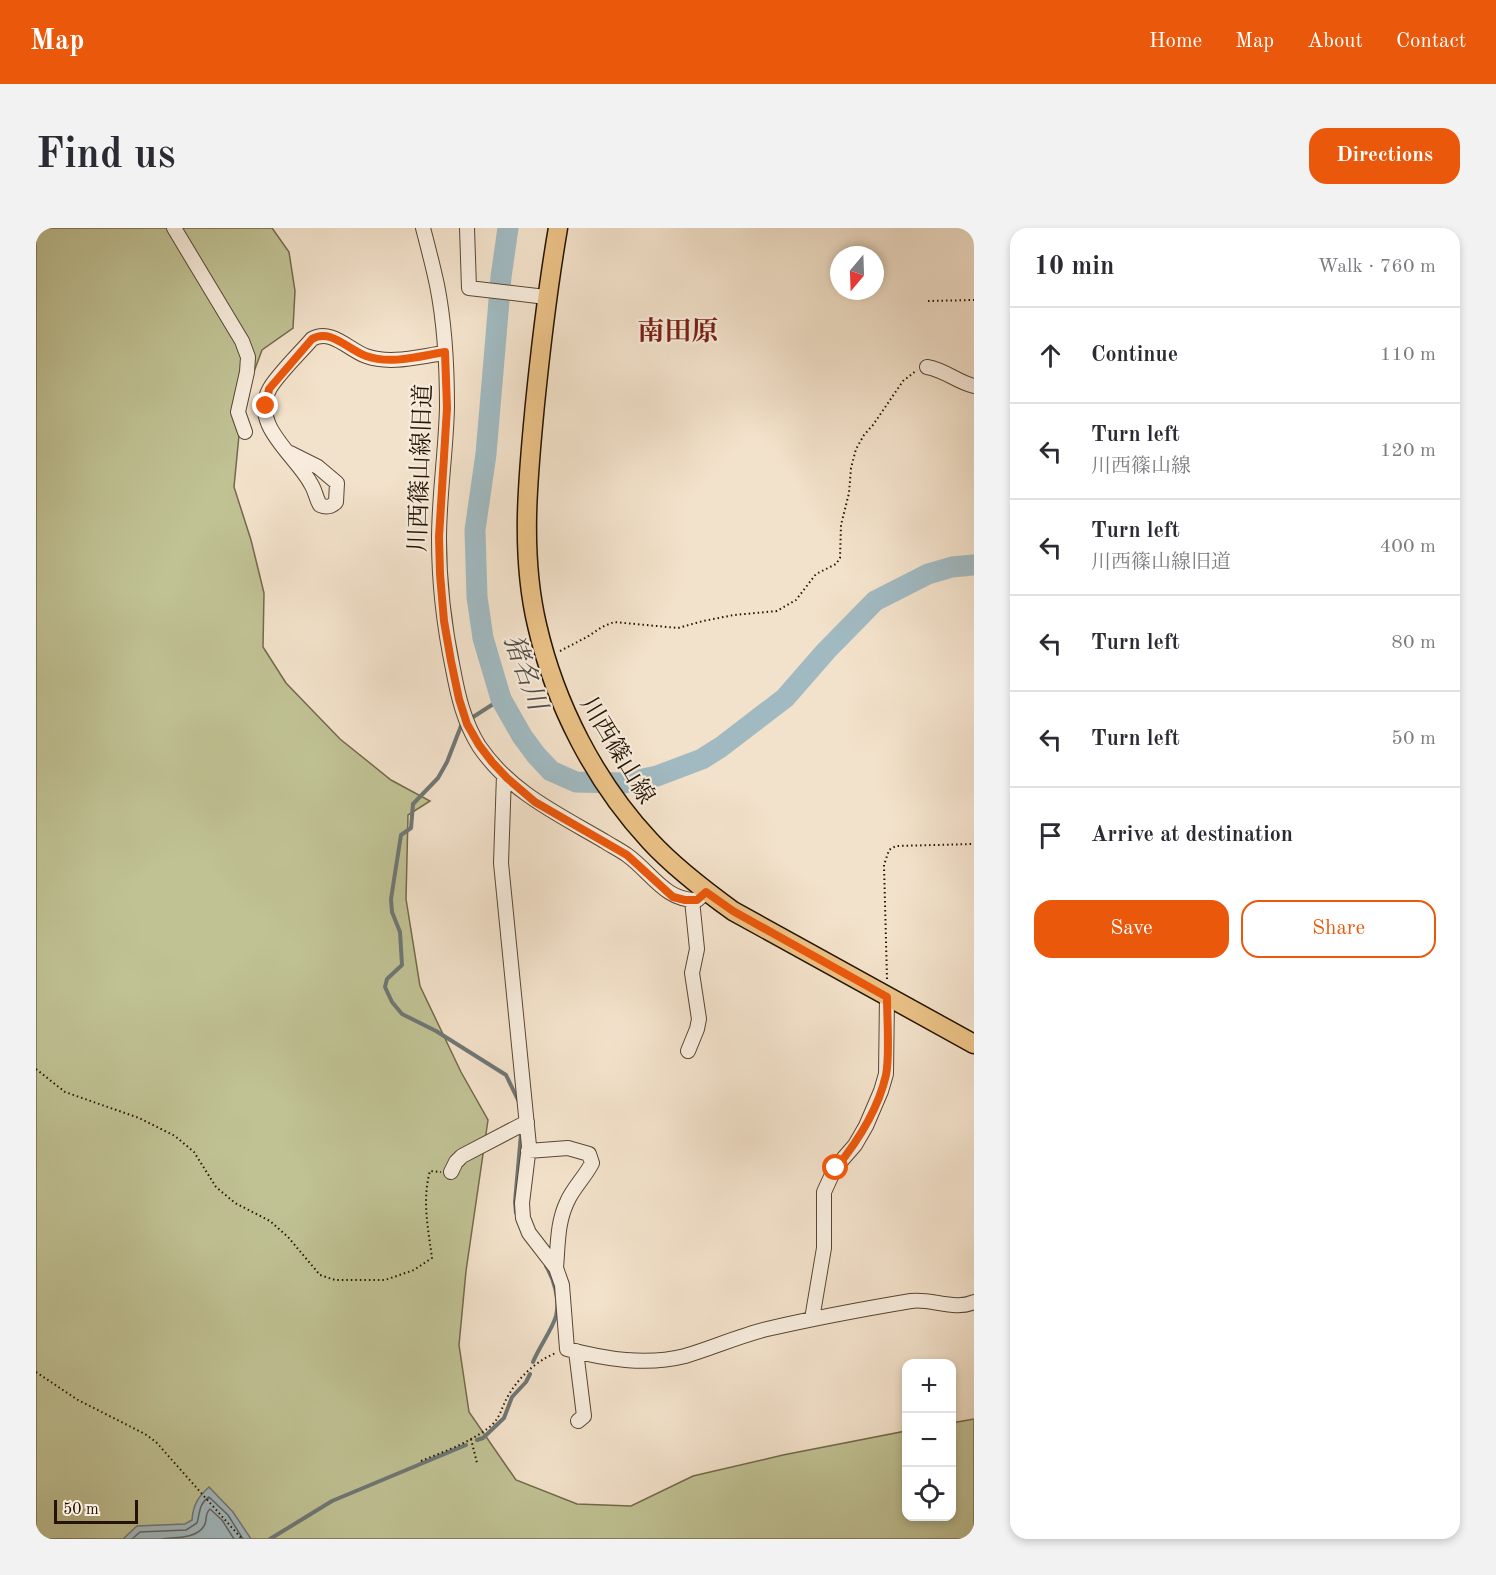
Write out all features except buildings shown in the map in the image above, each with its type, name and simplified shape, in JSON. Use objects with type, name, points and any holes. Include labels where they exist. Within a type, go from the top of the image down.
[{"type":"main road","name":"川西篠山線","points":[[558,228],[546,297],[528,470],[527,555],[537,625],[560,700],[581,742],[603,780],[635,823],[699,896],[733,911],[974,1044]]},
{"type":"street","points":[[174,228],[242,342],[248,357],[238,412],[245,432]]},
{"type":"street","name":"川西篠山線旧道","points":[[423,228],[437,286],[445,352],[447,408],[439,537],[444,621],[459,699],[467,724],[479,745],[504,775],[535,802],[627,855],[673,897],[699,896]]},
{"type":"street","points":[[467,228],[469,288],[546,297]]},
{"type":"street","points":[[290,453],[270,430],[266,417],[269,389],[312,339],[319,335],[334,338],[357,353],[391,361],[445,352]]},
{"type":"street","points":[[927,367],[938,369],[974,386]]},
{"type":"street","points":[[504,775],[501,862],[523,1125],[528,1151],[522,1203],[523,1218],[529,1233],[556,1268],[562,1285],[584,1416],[578,1420]]},
{"type":"street","points":[[688,1051],[699,1019],[692,973],[697,949],[699,896]]},
{"type":"street","points":[[812,1319],[824,1248],[824,1192],[836,1168],[855,1145],[866,1126],[881,1091],[886,1074],[887,997]]},
{"type":"street","points":[[451,1173],[462,1156],[523,1125]]},
{"type":"street","points":[[528,1151],[568,1148],[589,1154],[592,1163],[567,1202],[560,1224],[556,1268]]},
{"type":"street","points":[[572,1350],[625,1361],[682,1356],[765,1329],[812,1319],[915,1301],[965,1305],[974,1302]]},
{"type":"path","points":[[928,301],[974,300]]},
{"type":"path","points":[[560,651],[614,622],[678,628],[734,615],[762,614],[786,608],[806,590],[816,574],[836,564],[840,558],[841,525],[856,449],[903,381],[914,371],[927,367]]},
{"type":"path","points":[[887,997],[884,865],[889,850],[896,846],[974,844]]},
{"type":"path","points":[[36,1069],[65,1092],[139,1118],[175,1136],[194,1152],[216,1187],[236,1203],[270,1221],[288,1237],[320,1275],[335,1280],[385,1280],[414,1270],[432,1258],[425,1207],[426,1187],[430,1171],[451,1173]]},
{"type":"path","points":[[421,1461],[471,1439],[492,1425],[500,1416],[508,1395],[529,1370],[542,1359],[572,1350]]},
{"type":"path","points":[[36,1372],[78,1400],[145,1434],[156,1442],[242,1539]]},
{"type":"path","points":[[471,1439],[477,1463]]},
{"type":"green space","points":[[36,228],[272,228],[289,252],[295,291],[293,328],[262,350],[242,404],[234,487],[251,540],[264,593],[263,647],[286,683],[340,739],[391,780],[430,801],[408,815],[406,899],[420,986],[461,1072],[488,1120],[466,1271],[459,1345],[469,1412],[516,1480],[577,1504],[631,1506],[693,1476],[783,1455],[902,1432],[902,1521],[956,1521],[956,1422],[974,1419],[974,1539],[36,1539]]},
{"type":"water","points":[[209,1487],[233,1512],[251,1539],[123,1539],[137,1526],[185,1524],[192,1520],[197,1502]]},
{"type":"waterway","name":"猪名川","points":[[508,228],[501,277],[486,454],[475,530],[477,597],[483,638],[501,699],[522,736],[551,771],[576,782],[624,783],[657,776],[702,759],[785,698],[826,651],[875,601],[928,574],[952,567],[974,565]]},
{"type":"waterway","points":[[470,719],[501,699]]},
{"type":"waterway","points":[[464,723],[438,778],[413,804],[411,828],[401,835],[391,899],[392,912],[400,932],[402,965],[387,979],[385,987],[392,1002],[402,1014],[436,1031],[506,1075],[519,1102]]},
{"type":"waterway","points":[[516,1213],[521,1134]]},
{"type":"waterway","points":[[533,1362],[552,1327],[557,1310],[556,1290],[546,1266]]},
{"type":"waterway","points":[[477,1440],[483,1438],[504,1418],[512,1397],[530,1374]]},
{"type":"waterway","points":[[270,1539],[332,1501],[466,1445]]},
{"type":"district","name":"南田原","points":[[678,331]]},
{"type":"route","points":[[266,406],[269,389],[312,339],[319,335],[334,338],[357,353],[373,359],[391,361],[445,352],[447,408],[439,537],[440,574],[444,621],[451,661],[467,724],[492,762],[535,802],[627,855],[673,897],[697,900],[706,892],[733,911],[887,997],[886,1074],[881,1091],[855,1145],[836,1168]]}]
